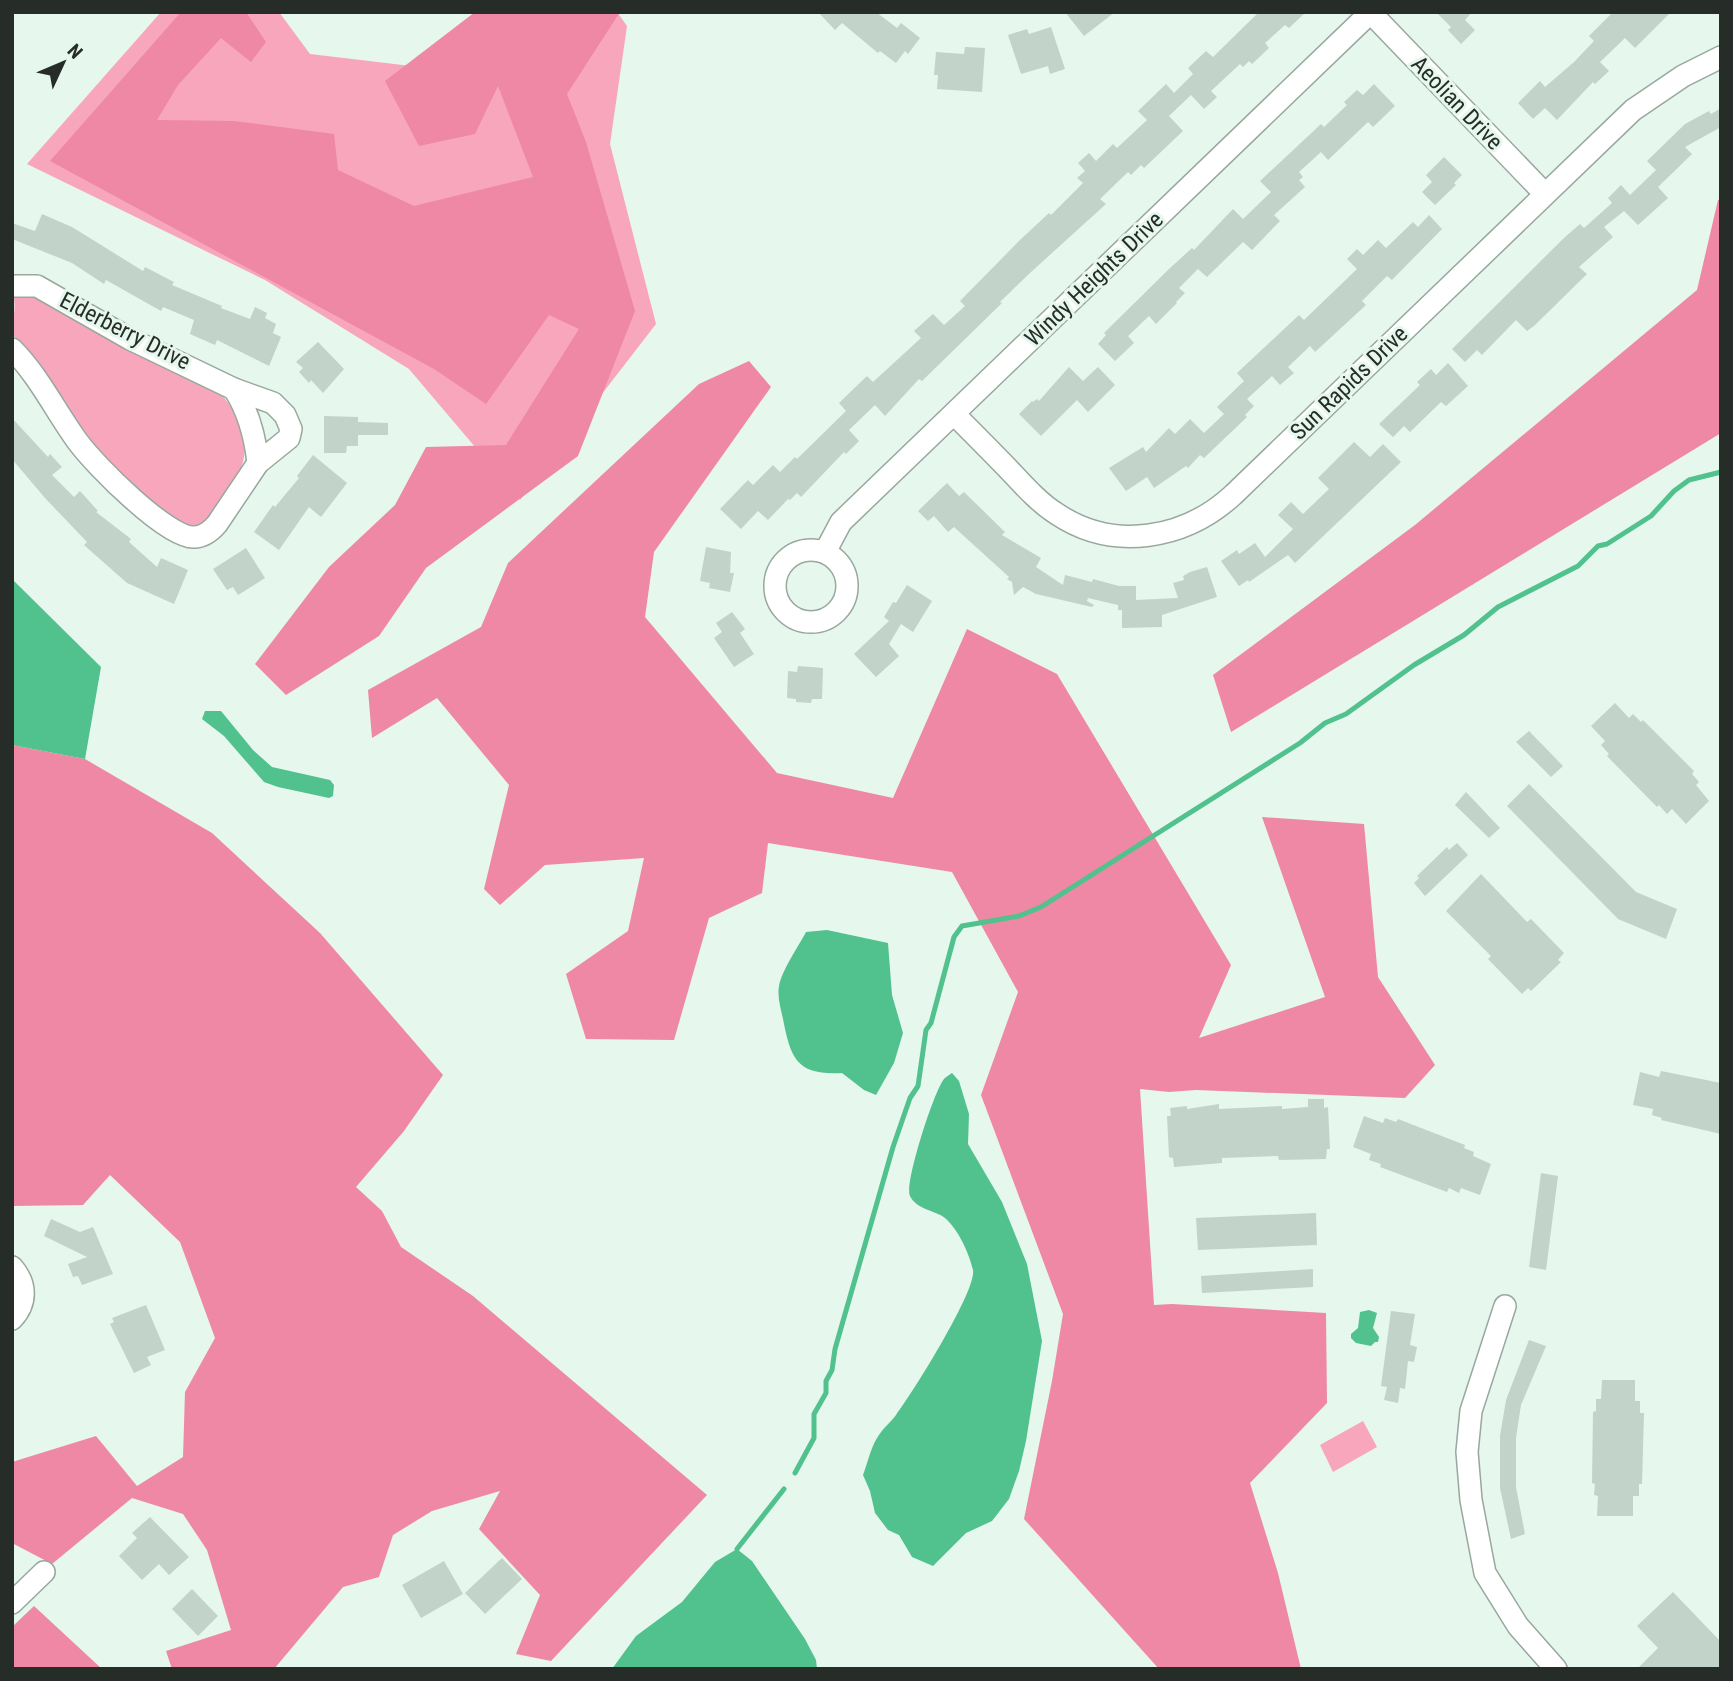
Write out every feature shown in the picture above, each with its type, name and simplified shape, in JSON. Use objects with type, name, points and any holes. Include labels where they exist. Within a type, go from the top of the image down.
[{"type":"street","name":"Aeolian Drive","points":[[1370,13],[1545,194]]},
{"type":"street","name":"Windy Heights Drive","points":[[825,552],[841,522],[1370,13]]},
{"type":"street","name":"Sun Rapids Drive","points":[[954,414],[1042,503],[1073,523],[1108,535],[1144,537],[1177,530],[1208,516],[1633,110],[1683,76],[1721,57]]},
{"type":"street","name":"Elderberry Drive","points":[[12,286],[37,286],[130,339],[234,389],[273,404],[289,420],[289,438],[258,463],[209,532],[193,538],[184,536],[142,507],[87,454],[12,349]]},
{"type":"street","points":[[234,389],[246,409],[254,432],[258,463]]},
{"type":"street","points":[[12,1268],[19,1276],[24,1294],[19,1312],[12,1320]]},
{"type":"street","points":[[1505,1306],[1471,1411],[1466,1452],[1471,1500],[1485,1573],[1518,1626],[1556,1669]]},
{"type":"street","points":[[12,1603],[44,1573]]},
{"type":"shaded area","points":[[161,12],[279,12],[310,54],[411,66],[617,12],[627,26],[610,144],[656,324],[520,500],[409,369],[265,280],[27,164]]},
{"type":"shaded area","points":[[181,12],[246,12],[266,42],[251,62],[221,38],[178,85],[157,120],[234,121],[334,134],[338,170],[414,206],[533,177],[498,86],[475,134],[419,146],[385,81],[475,12],[620,12],[567,94],[586,142],[635,311],[578,456],[426,568],[379,636],[286,695],[255,664],[329,567],[395,505],[426,447],[506,445],[579,329],[549,315],[486,404],[434,369],[50,161]]},
{"type":"shaded area","points":[[1721,199],[1721,433],[1231,732],[1213,675],[1415,525],[1697,290],[1718,200]]},
{"type":"shaded area","points":[[13,294],[26,295],[51,304],[109,340],[222,395],[243,432],[243,463],[228,493],[204,526],[191,528],[181,524],[130,484],[103,456],[37,363],[12,334]]},
{"type":"shaded area","points":[[749,361],[771,387],[654,552],[645,617],[777,773],[893,798],[967,629],[1057,674],[1231,965],[1199,1038],[1325,997],[1262,817],[1364,824],[1378,977],[1435,1065],[1405,1098],[1140,1089],[1154,1305],[1326,1313],[1327,1403],[1250,1483],[1278,1573],[1301,1669],[1159,1669],[1024,1519],[1063,1314],[981,1095],[1018,992],[952,872],[768,843],[762,893],[709,918],[674,1040],[586,1039],[566,974],[628,931],[644,858],[545,865],[500,905],[484,889],[509,785],[437,698],[372,738],[368,690],[481,627],[508,563],[699,384]]},
{"type":"shaded area","points":[[12,579],[101,667],[85,759],[12,745]]},
{"type":"shaded area","points":[[205,711],[221,711],[253,750],[272,767],[330,780],[334,785],[333,796],[329,798],[264,782],[224,736],[202,719]]},
{"type":"shaded area","points":[[12,745],[85,759],[212,833],[320,933],[443,1075],[404,1131],[356,1187],[382,1211],[401,1247],[473,1296],[707,1495],[551,1661],[516,1654],[540,1595],[479,1529],[500,1491],[432,1511],[393,1535],[379,1577],[343,1587],[274,1669],[172,1669],[166,1651],[231,1630],[207,1550],[183,1514],[132,1498],[52,1564],[12,1543],[12,1462],[96,1436],[137,1486],[183,1457],[185,1392],[215,1338],[180,1242],[110,1175],[83,1205],[12,1206]]},
{"type":"shaded area","points":[[827,930],[888,943],[892,995],[903,1033],[894,1063],[876,1095],[864,1090],[842,1073],[806,1068],[793,1055],[789,1045],[779,999],[781,980],[806,932]]},
{"type":"shaded area","points":[[952,1073],[959,1081],[969,1114],[968,1144],[1002,1202],[1027,1264],[1042,1341],[1026,1441],[1009,1499],[992,1521],[966,1533],[933,1566],[912,1557],[899,1535],[888,1530],[875,1513],[863,1475],[876,1439],[904,1404],[928,1365],[955,1319],[971,1281],[971,1263],[954,1228],[941,1215],[913,1201],[909,1188],[927,1118],[944,1078]]},
{"type":"shaded area","points":[[1369,1310],[1377,1313],[1373,1328],[1379,1337],[1378,1342],[1371,1346],[1356,1343],[1351,1338],[1351,1334],[1358,1328],[1360,1312]]},
{"type":"shaded area","points":[[1363,1421],[1377,1447],[1333,1472],[1320,1445]]},
{"type":"shaded area","points":[[737,1549],[752,1561],[805,1639],[816,1660],[817,1669],[612,1669],[636,1636],[682,1602],[715,1562]]},
{"type":"shaded area","points":[[34,1606],[102,1669],[12,1669],[12,1627]]},
{"type":"building","points":[[818,12],[876,12],[897,28],[901,23],[920,38],[908,54],[905,51],[896,63],[880,51],[878,53],[842,23],[835,30]]},
{"type":"building","points":[[1065,12],[1115,12],[1084,36]]},
{"type":"building","points":[[1259,12],[1306,12],[1289,28],[1285,25],[1265,43],[1269,48],[1252,64],[1249,61],[1243,67],[1240,64],[1211,91],[1217,97],[1204,109],[1191,95],[1169,116],[1183,131],[1144,168],[1141,165],[1131,175],[1128,172],[1100,199],[1106,204],[1031,272],[922,381],[919,379],[885,416],[875,405],[849,430],[859,441],[846,454],[844,452],[801,497],[797,493],[788,499],[768,520],[758,511],[741,529],[720,509],[748,480],[753,485],[773,465],[780,472],[795,457],[797,459],[846,411],[839,403],[867,376],[873,382],[921,338],[914,331],[933,314],[944,325],[965,306],[960,301],[1021,239],[1049,213],[1051,215],[1083,183],[1077,178],[1085,171],[1078,163],[1089,153],[1096,161],[1113,144],[1117,148],[1147,120],[1138,111],[1166,84],[1174,93],[1193,74],[1188,68],[1206,51],[1213,57]]},
{"type":"building","points":[[1436,12],[1472,12],[1465,20],[1475,30],[1461,44],[1448,30],[1451,27]]},
{"type":"building","points":[[1613,12],[1671,12],[1635,48],[1625,38],[1600,62],[1609,71],[1595,84],[1593,82],[1557,120],[1545,108],[1533,119],[1518,103],[1540,81],[1545,87],[1574,62],[1594,41],[1589,36]]},
{"type":"building","points":[[1051,27],[1065,69],[1050,74],[1048,66],[1021,74],[1008,35],[1027,29],[1029,34]]},
{"type":"building","points":[[965,47],[985,48],[982,92],[937,89],[938,75],[934,75],[936,52],[964,54]]},
{"type":"building","points":[[1374,84],[1395,106],[1373,127],[1368,122],[1328,160],[1321,152],[1299,172],[1303,177],[1299,180],[1305,187],[1274,215],[1280,221],[1252,250],[1243,242],[1207,277],[1198,269],[1179,288],[1185,293],[1177,303],[1156,324],[1149,316],[1128,336],[1134,343],[1115,361],[1098,344],[1106,335],[1104,333],[1169,269],[1192,248],[1194,250],[1233,209],[1243,219],[1271,192],[1260,181],[1321,124],[1324,127],[1347,105],[1344,102],[1357,90],[1363,95]]},
{"type":"building","points":[[1721,108],[1721,127],[1685,147],[1692,154],[1658,187],[1668,198],[1638,225],[1624,211],[1604,227],[1613,237],[1579,267],[1587,274],[1534,326],[1527,331],[1516,320],[1482,355],[1477,350],[1465,362],[1452,349],[1565,237],[1580,224],[1584,228],[1612,203],[1608,198],[1621,185],[1630,195],[1656,170],[1647,161],[1685,124],[1709,111],[1711,114]]},
{"type":"building","points":[[1444,157],[1462,175],[1454,183],[1456,185],[1435,205],[1422,192],[1432,182],[1426,175]]},
{"type":"building","points":[[42,214],[72,227],[143,271],[145,267],[174,282],[172,285],[222,306],[221,308],[250,319],[255,307],[267,313],[265,318],[276,324],[273,333],[281,337],[269,366],[217,340],[215,345],[190,334],[194,320],[163,307],[161,311],[106,280],[104,284],[72,263],[12,239],[12,223],[35,231]]},
{"type":"building","points":[[1429,215],[1442,229],[1392,280],[1387,276],[1362,301],[1366,305],[1315,352],[1310,346],[1288,367],[1294,373],[1280,385],[1272,376],[1247,399],[1254,406],[1245,415],[1247,417],[1204,458],[1200,455],[1188,468],[1186,466],[1154,488],[1147,477],[1126,491],[1109,468],[1143,447],[1146,452],[1169,428],[1175,434],[1190,419],[1204,433],[1224,414],[1217,407],[1244,381],[1237,373],[1299,315],[1304,320],[1357,269],[1347,259],[1357,249],[1363,255],[1378,240],[1386,248],[1413,222],[1418,227]]},
{"type":"building","points":[[318,342],[344,369],[323,393],[299,372],[303,368],[296,362]]},
{"type":"building","points":[[1448,363],[1468,386],[1446,406],[1441,402],[1410,432],[1404,426],[1393,437],[1379,424],[1420,385],[1417,382],[1431,369],[1436,375]]},
{"type":"building","points":[[1069,367],[1083,381],[1098,367],[1115,385],[1088,412],[1077,400],[1041,436],[1019,414],[1032,401],[1039,401]]},
{"type":"building","points":[[324,416],[358,417],[358,422],[388,423],[388,435],[358,435],[358,446],[347,446],[346,453],[324,453]]},
{"type":"building","points":[[12,418],[48,457],[50,454],[62,467],[52,475],[74,497],[80,491],[98,511],[96,512],[131,539],[129,542],[157,567],[161,558],[188,570],[174,604],[127,583],[84,545],[87,542],[12,459]]},
{"type":"building","points":[[1354,442],[1370,457],[1383,444],[1401,462],[1295,563],[1288,555],[1239,586],[1221,561],[1237,550],[1239,554],[1255,543],[1265,557],[1293,529],[1278,515],[1291,502],[1303,514],[1329,489],[1318,478]]},
{"type":"building","points":[[313,455],[347,483],[321,517],[309,507],[279,550],[254,532],[273,505],[275,507],[299,478],[297,476]]},
{"type":"building","points":[[947,483],[959,496],[964,492],[1005,532],[1002,535],[1041,558],[1036,567],[1063,585],[1065,575],[1092,582],[1093,579],[1119,586],[1136,586],[1136,600],[1178,598],[1173,583],[1184,580],[1183,576],[1190,572],[1207,567],[1217,597],[1162,615],[1162,627],[1122,628],[1122,610],[1118,610],[1118,605],[1088,598],[1087,601],[1094,605],[1092,607],[1036,594],[1023,587],[1014,595],[1012,582],[1007,579],[1009,577],[954,527],[948,532],[934,516],[928,521],[918,511]]},
{"type":"building","points":[[706,547],[731,552],[730,573],[734,573],[730,592],[709,588],[710,583],[700,581]]},
{"type":"building","points":[[246,548],[265,578],[238,595],[233,587],[227,590],[213,569]]},
{"type":"building","points":[[907,585],[932,601],[913,632],[901,624],[889,644],[899,656],[876,677],[854,654],[889,621],[884,617]]},
{"type":"building","points":[[732,612],[745,629],[740,633],[754,654],[734,667],[714,638],[722,632],[716,623]]},
{"type":"building","points":[[798,666],[823,668],[822,699],[812,699],[811,703],[787,698],[788,671],[797,672]]},
{"type":"building","points":[[1615,703],[1629,718],[1633,714],[1641,722],[1643,720],[1694,771],[1692,774],[1699,782],[1696,785],[1709,801],[1686,824],[1672,809],[1667,814],[1659,805],[1657,807],[1607,756],[1609,754],[1601,745],[1605,741],[1591,726]]},
{"type":"building","points":[[1529,731],[1563,766],[1551,777],[1516,742]]},
{"type":"building","points":[[1529,784],[1636,892],[1677,909],[1666,939],[1618,919],[1507,806]]},
{"type":"building","points":[[1466,792],[1500,828],[1489,838],[1455,805]]},
{"type":"building","points":[[1457,843],[1468,855],[1425,896],[1414,883],[1419,878],[1417,876],[1447,847],[1449,850]]},
{"type":"building","points":[[1481,874],[1527,922],[1531,919],[1564,953],[1558,960],[1561,962],[1531,991],[1528,988],[1522,994],[1488,959],[1491,956],[1446,911]]},
{"type":"building","points":[[1661,1071],[1721,1083],[1721,1134],[1661,1120],[1662,1118],[1652,1115],[1653,1109],[1633,1105],[1640,1072],[1659,1077]]},
{"type":"building","points":[[1308,1099],[1324,1099],[1324,1108],[1328,1107],[1330,1149],[1327,1149],[1326,1159],[1279,1160],[1278,1156],[1222,1158],[1222,1163],[1174,1167],[1173,1158],[1169,1157],[1167,1116],[1171,1116],[1170,1108],[1187,1106],[1187,1109],[1219,1104],[1219,1109],[1282,1106],[1282,1109],[1308,1107]]},
{"type":"building","points":[[1364,1116],[1383,1123],[1385,1118],[1396,1122],[1398,1119],[1465,1145],[1464,1148],[1474,1152],[1473,1156],[1491,1164],[1480,1195],[1461,1188],[1459,1193],[1449,1188],[1447,1192],[1380,1167],[1381,1164],[1369,1160],[1371,1154],[1353,1147]]},
{"type":"building","points":[[1541,1173],[1558,1176],[1546,1270],[1529,1267]]},
{"type":"building","points":[[1316,1213],[1317,1245],[1198,1250],[1196,1218]]},
{"type":"building","points":[[51,1219],[80,1232],[93,1227],[113,1274],[82,1285],[78,1276],[73,1277],[68,1264],[87,1257],[44,1236]]},
{"type":"building","points":[[1313,1269],[1313,1287],[1202,1293],[1201,1276]]},
{"type":"building","points":[[146,1305],[165,1350],[147,1357],[151,1365],[134,1373],[110,1324],[114,1322],[112,1318]]},
{"type":"building","points":[[1391,1311],[1415,1314],[1410,1345],[1417,1347],[1414,1362],[1408,1361],[1405,1389],[1400,1388],[1398,1403],[1384,1400],[1387,1387],[1381,1386]]},
{"type":"building","points":[[1529,1340],[1546,1346],[1521,1405],[1516,1438],[1516,1487],[1525,1534],[1511,1539],[1500,1488],[1500,1436],[1506,1400]]},
{"type":"building","points":[[1602,1380],[1635,1380],[1635,1401],[1640,1401],[1640,1413],[1644,1413],[1642,1484],[1639,1484],[1639,1496],[1633,1496],[1633,1516],[1597,1516],[1598,1496],[1594,1495],[1595,1484],[1592,1483],[1593,1412],[1596,1411],[1596,1399],[1601,1399]]},
{"type":"building","points":[[150,1517],[189,1557],[169,1575],[159,1564],[142,1580],[119,1556],[137,1538],[132,1533]]},
{"type":"building","points":[[502,1558],[522,1579],[485,1614],[465,1593]]},
{"type":"building","points":[[444,1561],[463,1594],[421,1618],[402,1585]]},
{"type":"building","points":[[192,1589],[218,1616],[198,1636],[172,1609]]},
{"type":"building","points":[[1673,1592],[1721,1642],[1721,1669],[1637,1669],[1658,1648],[1637,1626]]},
{"type":"waterway","points":[[795,1473],[814,1438],[814,1414],[826,1393],[826,1381],[832,1370],[835,1349],[893,1147],[910,1098],[918,1086],[926,1030],[931,1023],[954,937],[962,926],[1019,916],[1041,907],[1300,743],[1325,723],[1346,714],[1414,665],[1464,635],[1498,607],[1578,566],[1598,546],[1607,544],[1651,516],[1674,491],[1689,480],[1721,472]]},
{"type":"waterway","points":[[737,1549],[784,1489]]}]
